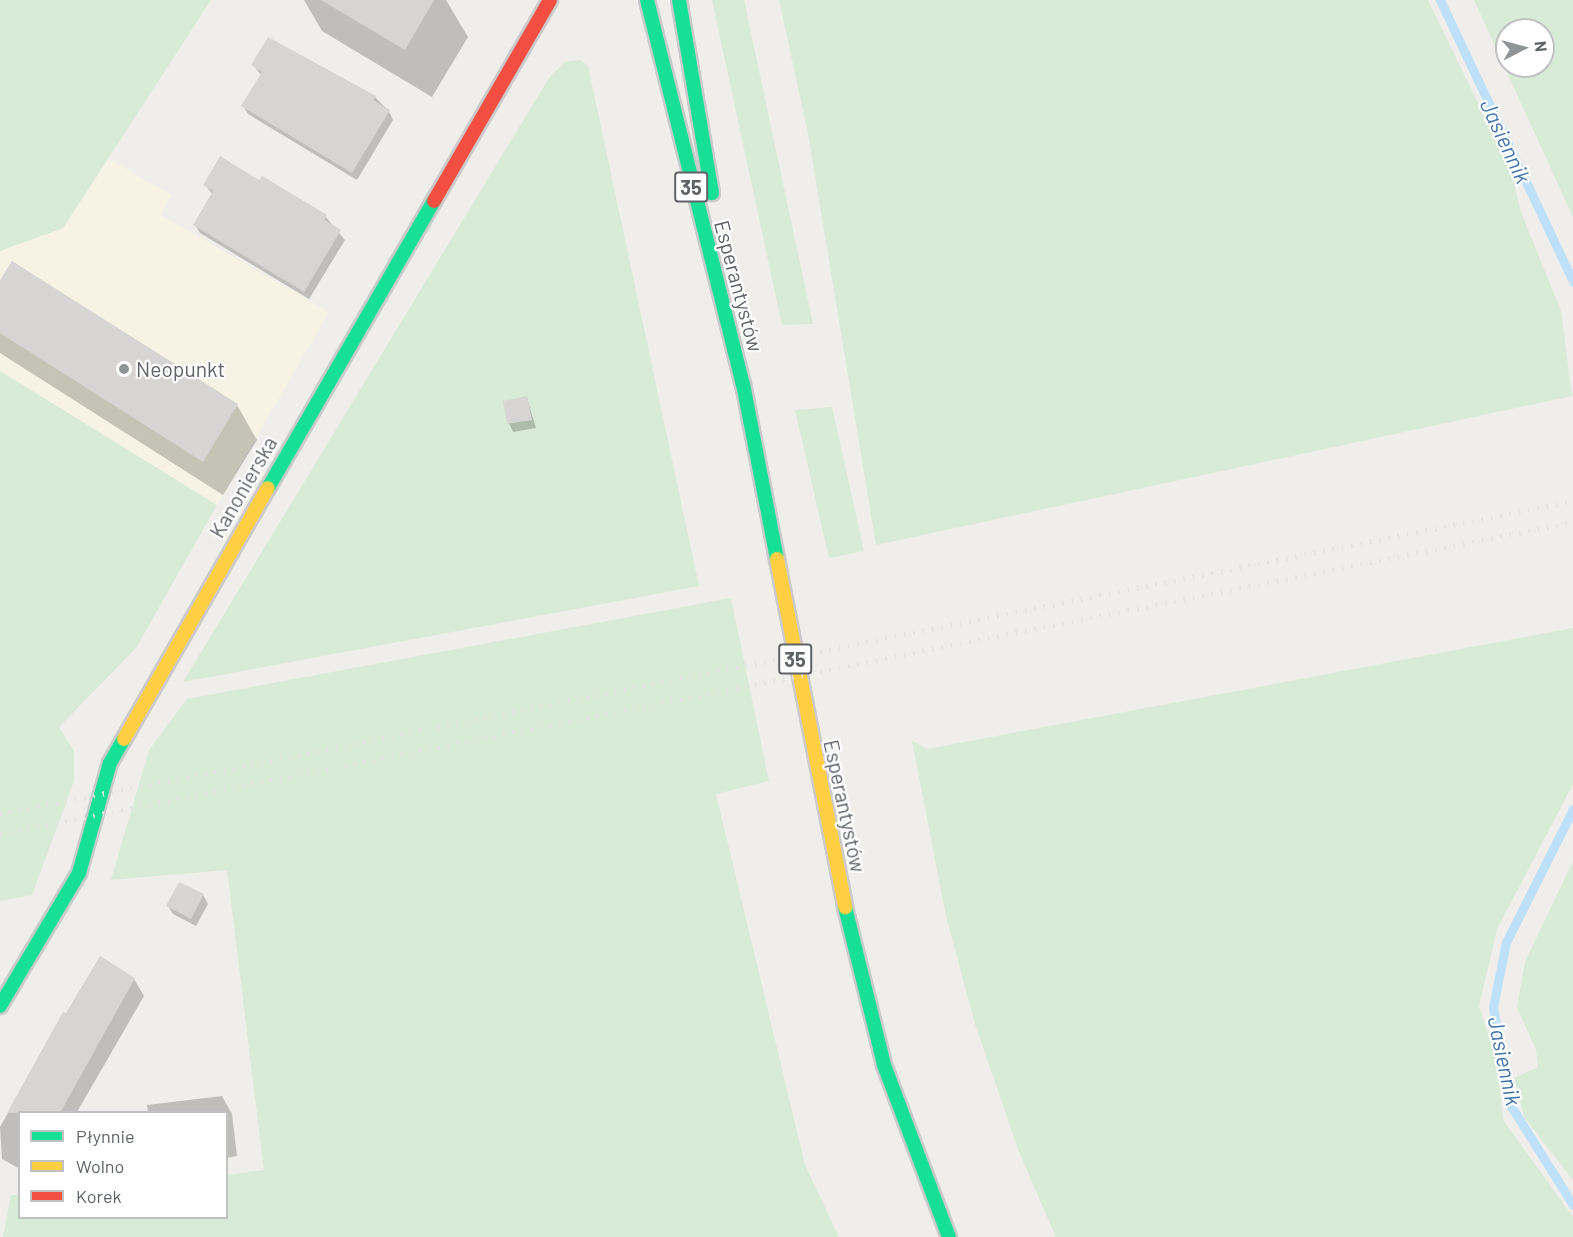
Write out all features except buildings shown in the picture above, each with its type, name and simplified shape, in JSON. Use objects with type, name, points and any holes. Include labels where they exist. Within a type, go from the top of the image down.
[{"type":"main road","name":"Kanonierska","points":[[0,1006],[78,873],[110,763],[550,0]]},
{"type":"main road","name":"Esperantystów","points":[[647,0],[740,372]]},
{"type":"main road","name":"Esperantystów","points":[[679,0],[740,372],[858,967],[884,1065],[949,1237]]},
{"type":"shaded area","points":[[109,159],[171,195],[161,215],[329,312],[217,505],[0,371],[0,251],[63,228]]},
{"type":"green space","points":[[0,0],[211,0],[63,228],[0,251]]},
{"type":"green space","points":[[712,0],[744,0],[813,324],[782,325]]},
{"type":"green space","points":[[779,0],[1428,0],[1511,171],[1521,212],[1561,311],[1572,396],[876,545],[808,133]]},
{"type":"green space","points":[[1474,0],[1573,0],[1573,217],[1510,78],[1555,78],[1555,18],[1495,18],[1495,46]]},
{"type":"green space","points":[[581,60],[588,66],[699,586],[183,682],[549,78],[565,62]]},
{"type":"green space","points":[[0,371],[217,505],[136,648],[59,727],[74,751],[74,781],[32,895],[0,901]]},
{"type":"green space","points":[[832,407],[864,551],[829,558],[795,410]]},
{"type":"green space","points":[[731,598],[769,781],[716,794],[805,1165],[839,1237],[3,1237],[11,1195],[18,1195],[18,1219],[228,1219],[228,1175],[264,1170],[227,870],[111,880],[149,750],[187,699]]},
{"type":"green space","points":[[1573,628],[1573,784],[1497,929],[1479,1006],[1497,1062],[1503,1120],[1573,1217],[1573,1237],[1056,1237],[1019,1152],[975,1024],[946,916],[912,741],[927,749]]},
{"type":"green space","points":[[1573,861],[1573,1180],[1524,1117],[1514,1078],[1538,1067],[1536,1050],[1517,1007],[1525,962]]},
{"type":"waterway","name":"Jasiennik","points":[[1440,0],[1573,282]]},
{"type":"waterway","name":"Jasiennik","points":[[1573,809],[1506,942],[1493,1007],[1511,1106],[1573,1205]]},
{"type":"railway","points":[[0,814],[1573,501]]},
{"type":"railway","points":[[0,834],[1573,522]]},
{"type":"traffic: fast","points":[[647,0],[743,384],[777,559]]},
{"type":"traffic: fast","points":[[679,0],[712,193]]},
{"type":"traffic: fast","points":[[268,488],[434,201]]},
{"type":"traffic: fast","points":[[0,1006],[79,873],[110,763],[124,739]]},
{"type":"traffic: fast","points":[[845,907],[884,1065],[949,1237]]},
{"type":"traffic: slow","points":[[124,739],[268,488]]},
{"type":"traffic: slow","points":[[777,559],[845,907]]},
{"type":"traffic: jam","points":[[434,201],[550,0]]},
{"type":"place","name":"Neopunkt","points":[[124,369]]}]
